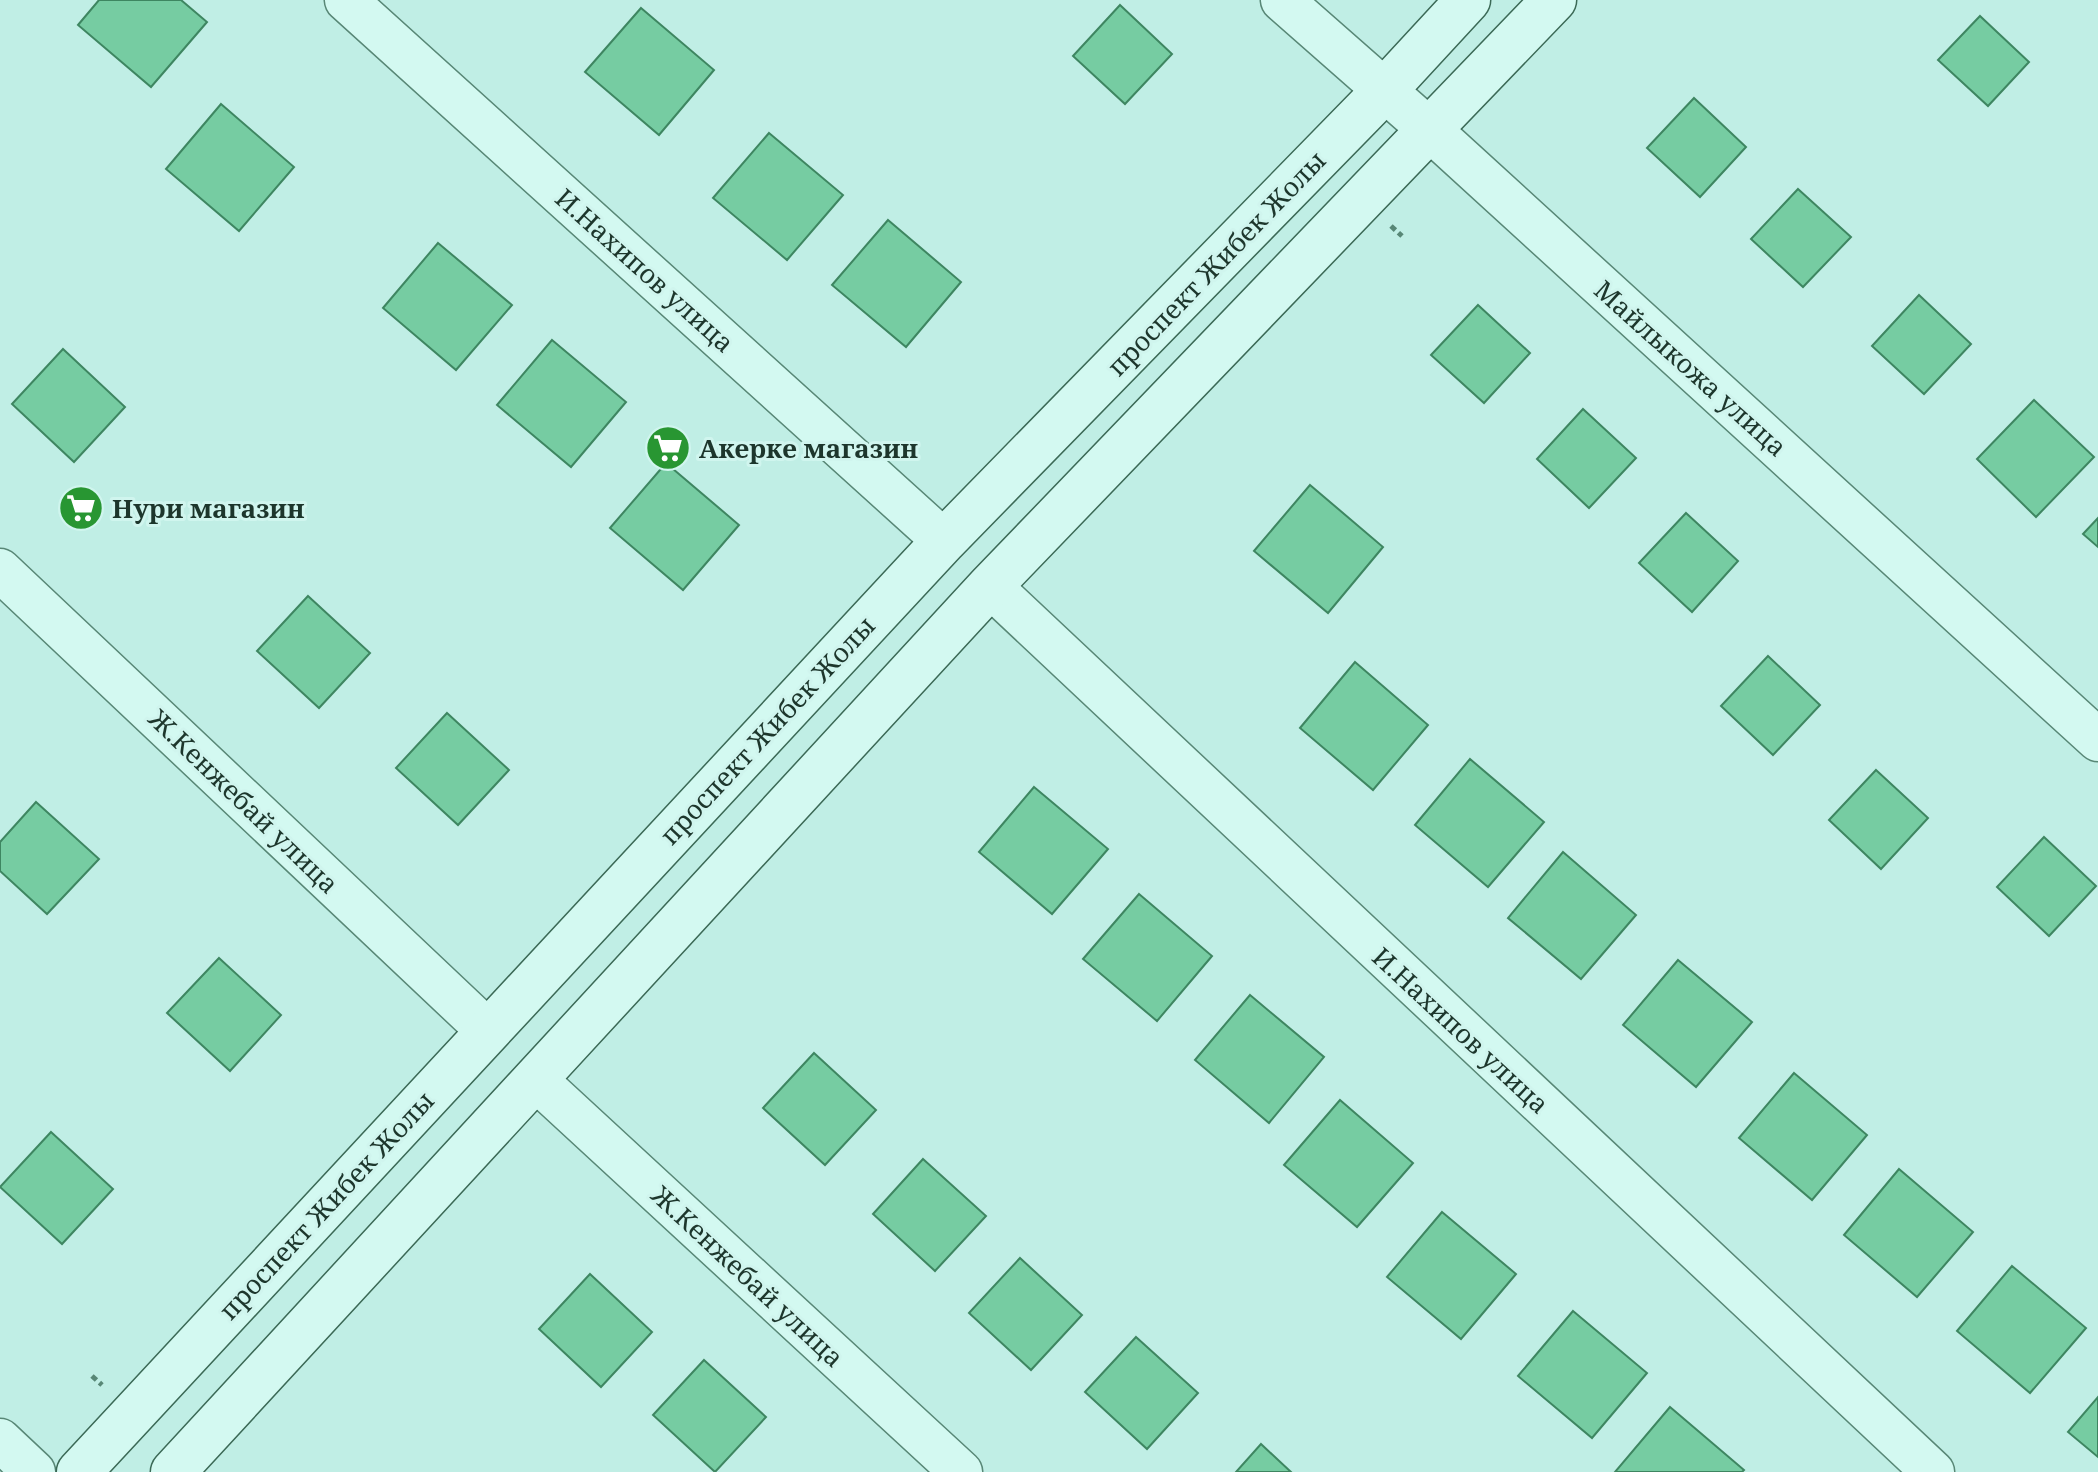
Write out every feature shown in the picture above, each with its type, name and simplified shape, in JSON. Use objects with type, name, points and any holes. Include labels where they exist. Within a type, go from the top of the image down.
[{"type":"street","name":"И.Нахипов улица","points":[[346,0],[944,541]]},
{"type":"street","name":"Майлыкожа улица","points":[[1282,0],[1429,130],[2098,740]]},
{"type":"street","name":"проспект Жибек Жолы","points":[[79,1472],[944,541],[1384,91],[1468,0]]},
{"type":"street","points":[[173,1472],[990,586],[1554,0]]},
{"type":"street","name":"Ж.Кенжебай улица","points":[[0,570],[488,1031]]},
{"type":"street","name":"И.Нахипов улица","points":[[990,586],[1933,1472]]},
{"type":"street","name":"Ж.Кенжебай улица","points":[[535,1079],[961,1472]]},
{"type":"street","points":[[0,1440],[34,1472]]},
{"type":"building","points":[[99,0],[181,0],[207,22],[151,87],[78,25]]},
{"type":"building","points":[[1120,5],[1172,54],[1125,104],[1073,56]]},
{"type":"building","points":[[641,8],[714,70],[659,135],[585,72]]},
{"type":"building","points":[[1980,16],[2029,62],[1988,106],[1938,60]]},
{"type":"building","points":[[1694,98],[1746,147],[1700,197],[1647,148]]},
{"type":"building","points":[[221,104],[294,167],[239,231],[166,169]]},
{"type":"building","points":[[769,133],[843,195],[787,260],[713,198]]},
{"type":"building","points":[[1798,189],[1851,237],[1803,287],[1751,239]]},
{"type":"building","points":[[888,220],[961,282],[906,347],[832,285]]},
{"type":"building","points":[[438,243],[512,305],[456,370],[383,308]]},
{"type":"building","points":[[1919,295],[1971,344],[1924,394],[1872,346]]},
{"type":"building","points":[[1478,305],[1530,353],[1484,403],[1431,355]]},
{"type":"building","points":[[552,340],[626,402],[571,467],[497,405]]},
{"type":"building","points":[[63,349],[125,407],[74,462],[12,404]]},
{"type":"building","points":[[2034,400],[2094,457],[2036,517],[1977,459]]},
{"type":"building","points":[[1583,409],[1636,458],[1589,508],[1537,459]]},
{"type":"building","points":[[666,463],[739,525],[683,590],[610,528]]},
{"type":"building","points":[[1310,485],[1383,547],[1328,613],[1254,551]]},
{"type":"building","points":[[1686,513],[1738,561],[1692,612],[1639,563]]},
{"type":"building","points":[[2098,518],[2098,547],[2083,534]]},
{"type":"building","points":[[308,596],[370,653],[319,708],[257,651]]},
{"type":"building","points":[[1768,656],[1820,705],[1773,755],[1721,706]]},
{"type":"building","points":[[1355,662],[1428,725],[1373,790],[1300,728]]},
{"type":"building","points":[[447,713],[509,770],[458,825],[396,768]]},
{"type":"building","points":[[1470,759],[1544,822],[1488,887],[1415,825]]},
{"type":"building","points":[[1876,770],[1928,818],[1881,869],[1829,820]]},
{"type":"building","points":[[1034,787],[1108,849],[1052,914],[979,852]]},
{"type":"building","points":[[36,802],[99,859],[47,914],[0,871],[0,842]]},
{"type":"building","points":[[2044,837],[2096,886],[2049,936],[1997,887]]},
{"type":"building","points":[[1563,852],[1636,915],[1581,979],[1508,918]]},
{"type":"building","points":[[1139,894],[1212,956],[1157,1021],[1083,959]]},
{"type":"building","points":[[219,958],[281,1015],[230,1071],[167,1013]]},
{"type":"building","points":[[1678,960],[1752,1022],[1696,1087],[1623,1025]]},
{"type":"building","points":[[1250,995],[1324,1057],[1269,1123],[1195,1060]]},
{"type":"building","points":[[814,1053],[876,1110],[825,1165],[763,1108]]},
{"type":"building","points":[[1794,1073],[1867,1135],[1812,1200],[1739,1138]]},
{"type":"building","points":[[1340,1100],[1413,1163],[1357,1227],[1284,1165]]},
{"type":"building","points":[[51,1132],[113,1189],[62,1244],[0,1187]]},
{"type":"building","points":[[923,1159],[986,1216],[935,1271],[873,1214]]},
{"type":"building","points":[[1899,1169],[1973,1232],[1917,1297],[1844,1235]]},
{"type":"building","points":[[1442,1212],[1516,1274],[1461,1339],[1387,1277]]},
{"type":"building","points":[[1020,1258],[1082,1315],[1031,1370],[969,1313]]},
{"type":"building","points":[[2012,1266],[2086,1328],[2030,1393],[1957,1331]]},
{"type":"building","points":[[590,1274],[652,1332],[601,1387],[539,1329]]},
{"type":"building","points":[[1573,1311],[1647,1373],[1592,1438],[1518,1376]]},
{"type":"building","points":[[1136,1337],[1198,1393],[1147,1449],[1085,1392]]},
{"type":"building","points":[[704,1360],[766,1417],[715,1472],[653,1415]]},
{"type":"building","points":[[2098,1397],[2098,1457],[2068,1432]]},
{"type":"building","points":[[1670,1407],[1744,1470],[1615,1472]]},
{"type":"building","points":[[1261,1444],[1291,1472],[1236,1472]]},
{"type":"place","name":"Акерке магазин","points":[[668,448]]},
{"type":"place","name":"Нури магазин","points":[[81,508]]}]
